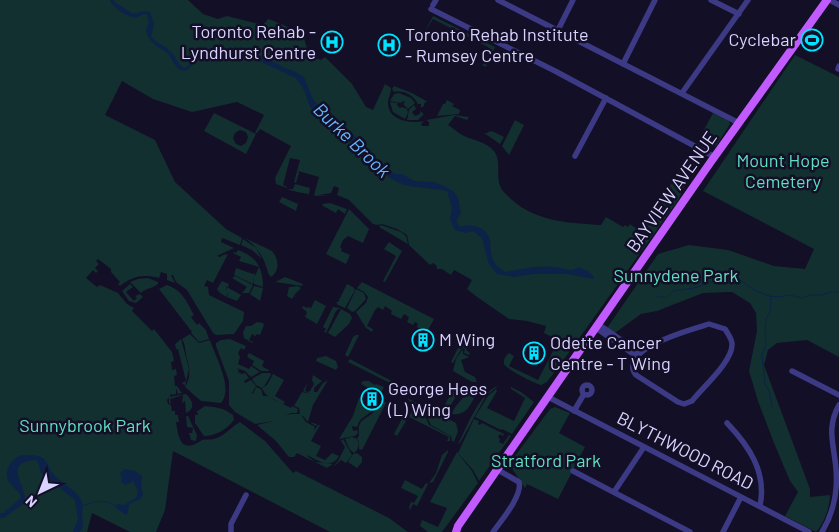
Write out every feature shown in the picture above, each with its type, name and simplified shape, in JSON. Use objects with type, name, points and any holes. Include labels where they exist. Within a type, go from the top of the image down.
[{"type":"main road","name":"BAYVIEW AVENUE","points":[[450,532],[457,529],[715,157],[829,0]]},
{"type":"street","points":[[558,30],[573,0]]},
{"type":"street","points":[[624,64],[655,0]]},
{"type":"street","points":[[711,0],[738,14]]},
{"type":"street","points":[[682,93],[748,0]]},
{"type":"street","points":[[829,0],[839,5]]},
{"type":"street","points":[[502,1],[740,123]]},
{"type":"street","points":[[434,4],[715,157]]},
{"type":"street","points":[[575,156],[606,98]]},
{"type":"street","points":[[709,324],[725,329],[732,340],[732,346],[726,363],[692,401],[684,404],[636,375],[632,362],[638,355],[670,335],[709,324]]},
{"type":"street","points":[[597,326],[638,355]]},
{"type":"street","points":[[792,370],[839,394]]},
{"type":"street","points":[[574,411],[584,394]]},
{"type":"street","name":"BLYTHWOOD ROAD","points":[[548,396],[810,532]]},
{"type":"street","points":[[822,532],[836,502],[838,471],[831,430],[833,416],[839,404]]},
{"type":"street","points":[[727,422],[746,445],[756,463],[761,479],[760,506]]},
{"type":"street","points":[[614,492],[644,447]]},
{"type":"street","points":[[494,532],[520,488],[518,482],[498,470]]},
{"type":"street","points":[[573,471],[690,532]]},
{"type":"street","points":[[231,532],[231,524],[246,495]]},
{"type":"street","points":[[723,532],[741,497]]},
{"type":"green space","name":"Sunnybrook Park","points":[[0,0],[188,0],[203,14],[218,19],[227,16],[263,25],[268,19],[304,37],[311,54],[321,60],[325,57],[352,84],[366,107],[373,110],[385,84],[391,88],[388,101],[389,109],[392,114],[402,120],[424,121],[421,124],[422,126],[429,126],[429,122],[426,120],[454,115],[469,117],[467,120],[455,116],[448,125],[462,135],[483,143],[494,151],[498,159],[499,184],[511,199],[531,212],[554,220],[601,225],[606,217],[623,227],[625,225],[628,227],[630,224],[638,230],[643,228],[680,170],[685,168],[696,153],[703,159],[692,175],[690,174],[684,182],[686,183],[678,200],[573,347],[547,382],[541,385],[510,369],[504,364],[504,361],[509,353],[514,356],[509,366],[538,380],[555,347],[558,349],[562,342],[544,333],[546,326],[509,319],[467,289],[472,280],[454,270],[451,275],[442,269],[437,269],[433,263],[430,265],[409,245],[407,235],[382,224],[373,224],[349,200],[337,195],[339,188],[334,186],[331,193],[319,195],[331,195],[314,196],[316,195],[314,195],[319,177],[298,171],[296,183],[294,182],[300,160],[290,158],[283,185],[287,188],[276,184],[275,178],[291,146],[260,129],[255,133],[264,115],[237,102],[192,112],[153,99],[122,81],[105,115],[155,140],[175,182],[226,229],[242,238],[240,245],[222,238],[221,242],[234,248],[217,256],[220,257],[228,254],[213,283],[207,280],[204,286],[208,287],[209,295],[244,312],[243,321],[234,334],[216,335],[213,333],[187,290],[176,282],[173,275],[171,275],[175,283],[167,280],[167,274],[161,272],[159,278],[138,277],[120,286],[118,284],[120,282],[111,272],[111,269],[98,259],[96,261],[99,264],[95,268],[98,271],[96,273],[93,270],[86,278],[97,287],[100,285],[118,293],[127,304],[134,308],[132,311],[152,331],[154,329],[172,352],[174,361],[171,362],[172,370],[176,369],[177,375],[174,376],[175,386],[182,393],[178,394],[176,388],[176,394],[172,395],[172,393],[167,400],[168,404],[171,405],[172,411],[175,411],[175,415],[178,415],[179,422],[176,422],[180,440],[182,443],[190,446],[202,440],[214,439],[240,422],[265,441],[293,473],[296,471],[389,518],[408,532],[330,532],[173,451],[165,510],[156,532],[130,532],[92,513],[87,532],[0,532]]},
{"type":"green space","points":[[433,16],[495,47],[486,67],[482,65],[485,64],[491,53],[487,51],[488,47],[433,19],[424,33]]},
{"type":"green space","points":[[795,55],[839,77],[839,357],[807,340],[777,343],[768,350],[764,365],[810,489],[810,497],[830,495],[826,515],[822,525],[816,532],[785,516],[798,492],[790,481],[774,443],[749,371],[757,331],[756,313],[750,303],[732,292],[703,293],[657,311],[641,314],[615,333],[607,328],[658,254],[689,245],[728,250],[774,266],[805,269],[814,249],[703,191]]},
{"type":"green space","points":[[394,86],[428,102],[425,102],[421,108],[421,104],[418,104],[408,94],[394,92],[392,89]]},
{"type":"green space","points":[[399,93],[411,98],[415,103],[408,109],[403,104],[405,102],[403,101],[401,103],[390,101],[394,94]]},
{"type":"green space","points":[[447,100],[454,104],[452,106],[460,110],[459,114],[437,116],[443,104]]},
{"type":"green space","points":[[390,102],[398,103],[397,105],[400,108],[407,109],[408,113],[405,119],[393,112]]},
{"type":"green space","points":[[414,105],[416,109],[412,112],[415,116],[420,114],[420,111],[424,114],[418,120],[407,120],[409,110]]},
{"type":"green space","points":[[214,113],[256,134],[246,154],[204,131]],"holes":[[[240,130],[246,132],[248,137],[246,143],[241,146],[236,144],[233,138],[235,133]]]},
{"type":"green space","points":[[713,113],[729,121],[730,124],[716,146],[709,148],[697,143]]},
{"type":"green space","points":[[515,120],[524,125],[509,155],[502,146]]},
{"type":"green space","points":[[489,131],[504,137],[500,144],[484,133]]},
{"type":"green space","points":[[295,184],[310,188],[309,194],[287,189],[293,189]]},
{"type":"green space","points":[[282,197],[298,204],[296,211],[279,202]]},
{"type":"green space","points":[[330,203],[347,209],[345,214],[338,209],[336,213],[322,204]]},
{"type":"green space","points":[[349,209],[369,229],[363,243],[348,236],[343,240],[340,247],[341,251],[350,255],[346,264],[326,254]]},
{"type":"green space","points":[[381,225],[401,232],[406,236],[408,244],[379,227]]},
{"type":"green space","points":[[245,238],[272,251],[274,254],[277,268],[271,277],[260,254]]},
{"type":"green space","points":[[243,239],[256,248],[262,259],[252,250],[241,245]]},
{"type":"green space","points":[[389,242],[402,251],[385,282],[383,281],[396,256],[384,249]]},
{"type":"green space","points":[[238,250],[250,256],[258,264],[262,274],[263,287],[254,284],[253,280],[259,267],[239,261],[241,257],[233,253],[236,253]]},
{"type":"green space","points":[[236,268],[255,273],[253,284],[234,275]]},
{"type":"green space","points":[[235,276],[253,285],[249,293],[242,293],[247,287],[232,278]]},
{"type":"green space","points":[[285,277],[303,284],[302,286],[275,282]]},
{"type":"green space","points":[[148,278],[158,282],[158,284],[141,293],[130,282],[138,279]]},
{"type":"green space","points":[[222,281],[229,284],[228,287],[226,286],[227,291],[227,287],[241,295],[237,301],[227,297],[228,292],[226,297],[219,292],[217,289]]},
{"type":"green space","points":[[362,282],[434,319],[427,332],[417,327],[418,324],[415,322],[413,325],[407,322],[409,317],[404,314],[401,319],[391,314],[392,311],[385,306],[383,310],[378,307],[375,310],[367,326],[373,329],[372,332],[366,328],[356,312],[366,303],[368,297],[357,288]]},
{"type":"green space","points":[[130,284],[133,287],[126,292],[134,301],[137,298],[135,296],[140,294],[143,297],[136,303],[129,301],[122,291]]},
{"type":"green space","points":[[347,284],[355,290],[345,308],[336,302],[338,302]]},
{"type":"green space","points":[[167,285],[177,290],[183,297],[194,315],[191,317],[197,325],[199,323],[206,330],[209,339],[199,342],[191,333],[159,289]]},
{"type":"green space","points":[[254,286],[263,288],[260,301],[250,294]]},
{"type":"green space","points":[[298,286],[301,288],[294,295],[297,298],[294,296],[292,299],[287,296],[289,287]]},
{"type":"green space","points":[[356,289],[364,293],[366,299],[352,312],[347,308]]},
{"type":"green space","points":[[315,300],[326,306],[317,324],[305,317],[307,312],[302,308],[303,306],[311,308]]},
{"type":"green space","points":[[333,307],[340,308],[336,311],[326,333],[324,332],[326,329],[323,327]]},
{"type":"green space","points":[[341,309],[350,314],[352,318],[349,324],[335,337],[328,333]]},
{"type":"green space","points":[[257,322],[264,325],[260,335],[257,334],[254,337],[252,334],[249,340],[252,343],[244,338],[243,332],[246,326],[251,326]]},
{"type":"green space","points":[[190,334],[199,343],[210,340],[225,381],[224,397],[221,403],[201,401],[185,387],[189,370],[182,339]]},
{"type":"green space","points":[[359,335],[348,357],[345,355],[353,337]]},
{"type":"green space","points":[[181,339],[189,369],[185,386],[182,383],[186,381],[175,344]]},
{"type":"green space","points":[[230,339],[246,346],[244,350],[241,348],[238,353],[240,357],[238,364],[249,369],[251,366],[260,372],[251,377],[245,371],[236,368],[239,370],[238,372],[245,373],[249,378],[244,381],[245,383],[251,380],[256,386],[252,393],[256,387],[261,389],[263,396],[298,409],[297,413],[286,415],[300,414],[299,408],[294,406],[302,392],[311,394],[303,391],[307,383],[305,391],[310,391],[314,384],[312,380],[313,375],[322,381],[314,388],[314,392],[317,392],[323,383],[328,380],[313,405],[308,422],[301,415],[306,422],[315,427],[314,431],[320,425],[311,441],[321,446],[316,456],[325,460],[332,453],[339,456],[335,461],[331,463],[322,462],[306,455],[315,462],[297,453],[294,457],[289,457],[276,441],[257,425],[274,421],[255,424],[235,412],[229,405],[229,381],[216,346],[216,343],[221,340]]},
{"type":"green space","points":[[457,343],[467,348],[466,350],[470,353],[469,355],[464,353],[465,349],[462,348],[453,363],[451,362],[459,346]]},
{"type":"green space","points":[[463,349],[463,354],[469,357],[461,360],[465,372],[475,377],[477,382],[472,382],[453,371],[456,359]]},
{"type":"green space","points":[[249,353],[264,361],[262,366],[270,371],[261,371],[252,365],[254,361],[247,357]]},
{"type":"green space","points":[[326,356],[336,361],[338,367],[336,370],[316,361],[317,358]]},
{"type":"green space","points":[[350,359],[403,387],[402,389],[348,362]]},
{"type":"green space","points":[[262,373],[270,373],[271,375],[262,388],[256,385],[252,379]]},
{"type":"green space","points":[[273,374],[284,380],[275,396],[285,402],[284,404],[274,400],[263,391],[262,388],[267,385]]},
{"type":"green space","points":[[363,381],[369,381],[384,387],[381,393],[376,392],[361,384]]},
{"type":"green space","points":[[455,386],[460,389],[447,412],[438,408],[437,405],[443,408]]},
{"type":"green space","points":[[498,386],[486,396],[458,444],[479,403],[491,390]]},
{"type":"green space","points":[[511,387],[534,402],[512,434],[475,417],[488,396],[496,389],[497,391],[487,408],[514,421],[525,398],[511,389]]},
{"type":"green space","points":[[467,392],[473,395],[474,398],[470,405],[460,414],[452,414],[455,408]]},
{"type":"green space","points":[[186,394],[190,399],[192,407],[186,413],[185,401],[182,403],[183,395],[170,399],[171,404],[169,403],[169,397]]},
{"type":"green space","points":[[362,396],[366,398],[364,402],[376,408],[360,420],[357,427],[352,426],[353,431],[357,430],[358,433],[355,436],[339,439],[353,416],[359,398],[361,399]]},
{"type":"green space","points":[[407,398],[456,423],[458,431],[454,442],[451,436],[431,425],[422,407],[411,403]]},
{"type":"green space","points":[[381,400],[386,403],[362,450],[359,449],[357,438],[359,436],[359,426],[362,421],[375,411]]},
{"type":"green space","points":[[403,405],[408,408],[409,416],[397,436],[394,434],[407,409]]},
{"type":"green space","points":[[205,406],[216,407],[226,411],[233,415],[234,420],[221,431],[213,435],[204,436],[195,423],[195,415],[198,415],[196,412]]},
{"type":"green space","points":[[414,406],[422,409],[429,425],[450,436],[450,441],[447,441],[449,437],[409,417]]},
{"type":"green space","name":"Stratford Park","points":[[555,407],[570,413],[559,433],[585,447],[558,499],[527,484],[525,488],[509,464],[550,409]]},
{"type":"green space","points":[[186,416],[188,416],[197,435],[196,441],[191,440],[189,433],[192,433],[193,428],[187,427]]},
{"type":"green space","points":[[474,419],[479,421],[478,424],[480,425],[482,423],[504,434],[503,436],[500,434],[498,437],[500,439],[499,442],[503,444],[509,435],[511,436],[479,481],[473,470],[458,453]]},
{"type":"green space","points":[[352,437],[357,439],[359,444],[354,453],[350,450],[345,439]]},
{"type":"green space","points":[[343,439],[352,455],[346,463],[341,460],[332,468],[345,447],[341,441]]},
{"type":"green space","points":[[448,450],[433,482],[429,483],[436,473],[442,455]]},
{"type":"green space","points":[[457,452],[472,471],[478,483],[442,532],[428,532],[420,526],[422,520],[438,527],[447,508],[430,502]]},
{"type":"green space","points":[[357,453],[362,457],[362,462],[357,468],[348,462],[353,454]]},
{"type":"green space","points":[[315,462],[333,464],[327,468]]},
{"type":"green space","points":[[405,480],[422,489],[426,483],[428,484],[417,506],[413,504],[410,510],[411,502],[414,503],[418,496],[401,488]]},
{"type":"water","points":[[110,0],[114,0],[114,2],[134,14],[143,11],[150,12],[154,24],[151,36],[169,50],[184,68],[189,65],[193,55],[201,52],[222,52],[230,55],[240,51],[254,52],[304,77],[313,99],[321,109],[336,119],[357,138],[368,156],[395,174],[402,174],[414,181],[433,182],[453,191],[458,198],[461,213],[456,221],[460,227],[474,226],[485,232],[490,240],[493,259],[497,266],[505,272],[537,267],[556,267],[570,270],[579,267],[588,271],[594,277],[593,279],[568,274],[533,274],[514,277],[497,274],[489,264],[482,238],[473,231],[466,233],[455,230],[450,219],[452,207],[447,191],[402,184],[385,175],[375,166],[374,169],[371,169],[352,143],[310,107],[304,90],[296,78],[261,62],[254,56],[230,58],[199,55],[188,69],[180,70],[169,55],[154,44],[147,35],[146,30],[149,23],[147,15],[134,17],[125,14],[117,9]]},
{"type":"water","points":[[22,455],[43,458],[54,475],[79,496],[83,506],[83,525],[80,532],[73,532],[78,519],[75,500],[41,473],[37,460],[20,465],[18,470],[25,503],[4,518],[0,518],[0,513],[3,513],[21,498],[9,482],[7,474],[11,462]]},
{"type":"water","points":[[125,469],[135,471],[142,476],[141,488],[143,494],[141,499],[129,504],[126,515],[116,508],[116,505],[124,505],[136,498],[138,491],[133,481],[126,485],[121,482],[120,473]]},
{"type":"waterway","name":"Burke Brook","points":[[727,275],[733,275],[754,290],[769,296],[780,297],[789,295],[802,298],[810,295],[839,292]]},
{"type":"waterway","name":"Burke Brook","points":[[657,296],[666,298],[673,291],[694,288],[719,279]]},
{"type":"waterway","points":[[771,297],[770,312],[766,319],[766,345],[762,354],[765,384],[769,390],[772,407]]},
{"type":"waterway","points":[[82,506],[103,501],[116,506]]},
{"type":"place","name":"Cyclebar","points":[[812,40]]},
{"type":"place","name":"Toronto Rehab - Lyndhurst Centre","points":[[332,42]]},
{"type":"place","name":"Toronto Rehab Institute - Rumsey Centre","points":[[389,45]]},
{"type":"place","name":"M Wing","points":[[423,340]]},
{"type":"place","name":"Odette Cancer Centre - T Wing","points":[[534,353]]},
{"type":"place","name":"George Hees (L) Wing","points":[[372,399]]},
{"type":"park label","name":"Mount Hope Cemetery","points":[[783,171]]},
{"type":"park label","name":"Sunnydene Park","points":[[676,276]]}]
